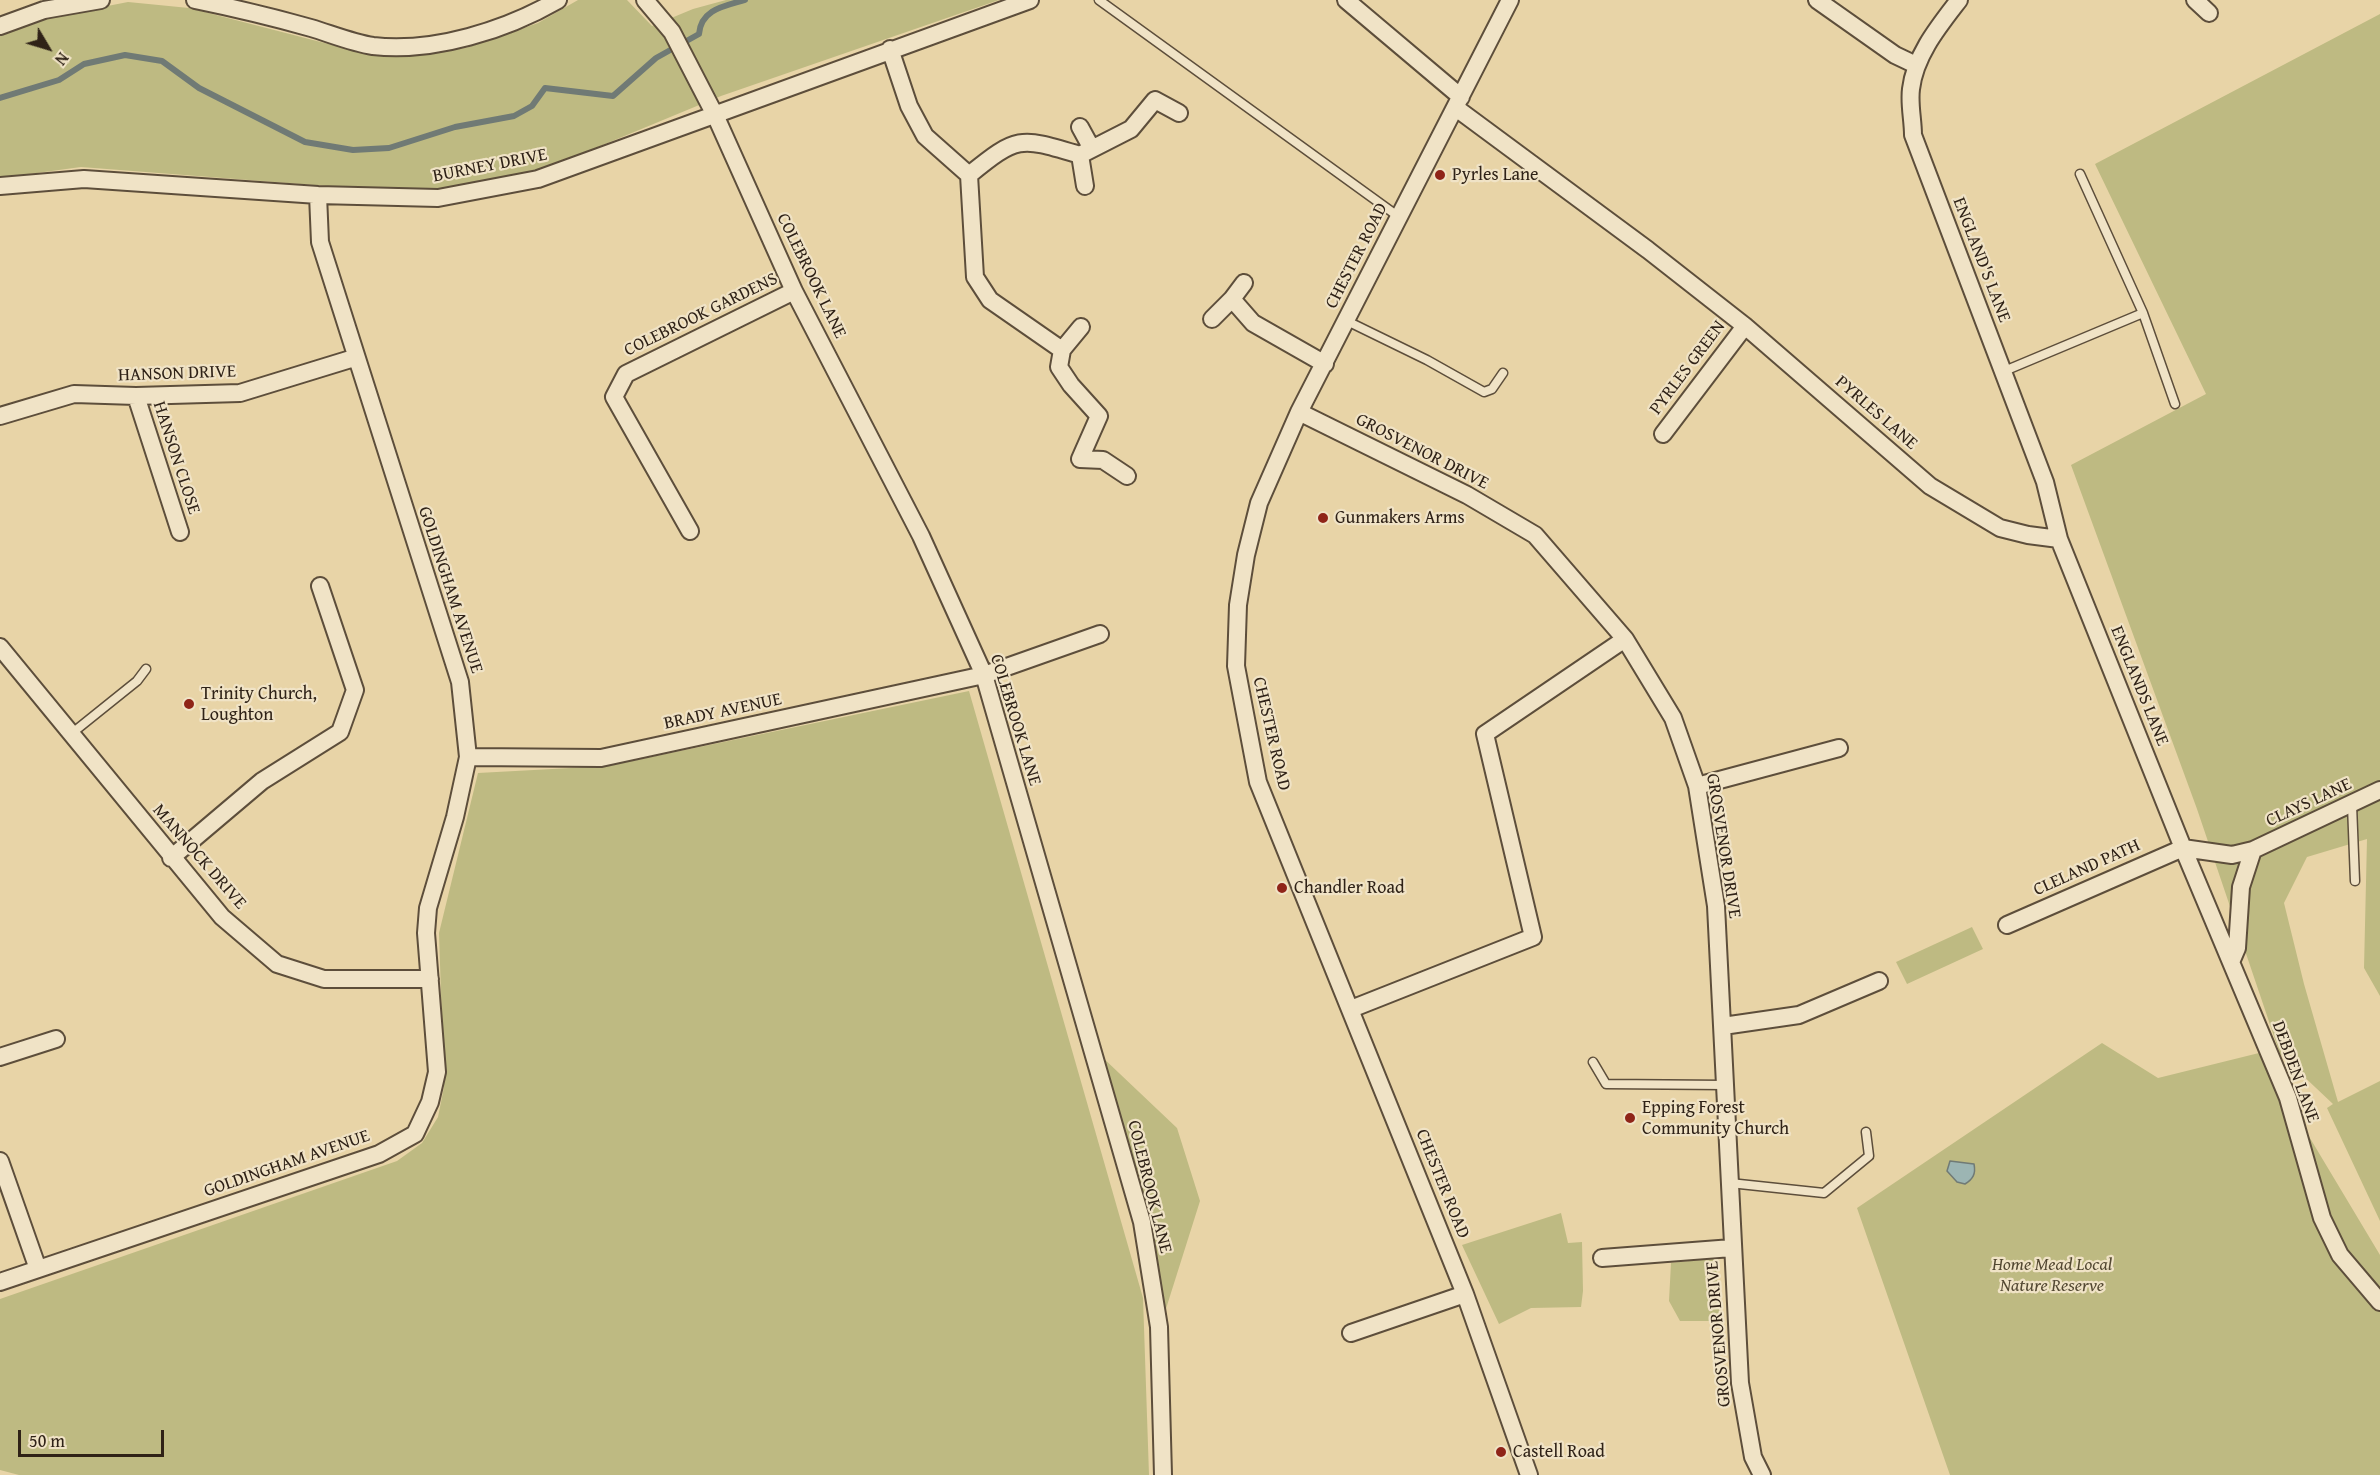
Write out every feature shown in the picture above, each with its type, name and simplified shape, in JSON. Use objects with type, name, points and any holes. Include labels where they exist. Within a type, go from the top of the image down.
[{"type":"street","points":[[0,26],[43,5],[101,0]]},
{"type":"street","points":[[195,0],[215,2],[373,46],[422,45],[464,39],[535,13],[558,0]]},
{"type":"street","name":"COLEBROOK LANE","points":[[645,0],[672,32],[716,117],[794,291],[921,536],[984,675],[1142,1222],[1159,1327],[1163,1475]]},
{"type":"street","name":"BURNEY DRIVE","points":[[0,186],[84,179],[318,195],[438,198],[538,179],[716,117],[890,49],[1030,0]]},
{"type":"street","name":"PYRLES LANE","points":[[1346,0],[1458,103],[1745,326],[1930,486],[2000,528],[2059,539]]},
{"type":"street","name":"CHESTER ROAD","points":[[1510,0],[1299,411],[1259,503],[1246,555],[1238,605],[1236,666],[1258,782],[1352,1009],[1465,1294],[1529,1475]]},
{"type":"street","points":[[1817,0],[1895,55],[1916,66]]},
{"type":"street","name":"ENGLAND'S LANE","points":[[1959,0],[1938,28],[1916,66],[1911,90],[1913,135],[2045,482],[2059,539]]},
{"type":"street","points":[[2195,0],[2209,13]]},
{"type":"street","points":[[890,49],[909,106],[925,136],[969,175],[975,277],[990,300],[1062,350]]},
{"type":"street","points":[[969,175],[1005,146],[1035,141],[1086,152],[1131,129],[1155,100],[1179,112]]},
{"type":"street","points":[[1080,127],[1086,152],[1085,186]]},
{"type":"street","name":"GOLDINGHAM AVENUE","points":[[0,1282],[379,1154],[415,1134],[430,1102],[437,1072],[426,933],[428,908],[455,817],[468,757],[460,682],[354,358],[320,242],[318,195]]},
{"type":"street","points":[[1212,319],[1244,283]]},
{"type":"street","name":"COLEBROOK GARDENS","points":[[690,531],[614,398],[626,374],[794,291]]},
{"type":"street","points":[[1232,299],[1253,323],[1325,364]]},
{"type":"street","name":"PYRLES GREEN","points":[[1663,434],[1745,326]]},
{"type":"street","points":[[1081,327],[1062,350],[1059,367],[1063,375],[1099,416],[1080,459],[1103,460],[1127,476]]},
{"type":"street","name":"HANSON DRIVE","points":[[0,416],[74,394],[136,396],[240,393],[354,358]]},
{"type":"street","name":"HANSON CLOSE","points":[[136,396],[180,532]]},
{"type":"street","name":"GROSVENOR DRIVE","points":[[1299,411],[1467,495],[1535,535],[1625,639],[1673,718],[1697,786],[1716,906],[1740,1383],[1753,1457],[1762,1475]]},
{"type":"street","name":"ENGLANDS LANE","points":[[2059,539],[2183,848]]},
{"type":"street","points":[[171,858],[262,781],[340,732],[355,690],[320,586]]},
{"type":"street","name":"BRADY AVENUE","points":[[468,757],[601,758],[984,675],[1100,634]]},
{"type":"street","points":[[1352,1009],[1533,937],[1485,734],[1625,639]]},
{"type":"street","name":"MANNOCK DRIVE","points":[[0,647],[171,858],[222,917],[277,964],[324,979],[430,979]]},
{"type":"street","points":[[1697,786],[1839,748]]},
{"type":"street","name":"CLAYS LANE","points":[[2183,848],[2232,855],[2253,850],[2380,790]]},
{"type":"street","name":"CLELAND PATH","points":[[2007,925],[2183,848]]},
{"type":"street","name":"DEBDEN LANE","points":[[2183,848],[2288,1098],[2322,1218],[2340,1255],[2380,1302]]},
{"type":"street","name":"CLAYS LANE","points":[[2231,962],[2236,948],[2241,888],[2253,850]]},
{"type":"street","points":[[1723,1026],[1799,1015],[1879,981]]},
{"type":"street","points":[[0,1057],[56,1039]]},
{"type":"street","points":[[0,1161],[38,1269]]},
{"type":"street","points":[[1602,1258],[1732,1248]]},
{"type":"street","points":[[1351,1333],[1465,1294]]},
{"type":"lane","points":[[1099,0],[1399,218]]},
{"type":"lane","points":[[2080,174],[2143,313],[2175,404]]},
{"type":"lane","points":[[2002,372],[2143,313]]},
{"type":"lane","points":[[1347,321],[1484,392],[1492,390],[1503,373]]},
{"type":"lane","points":[[70,734],[138,681],[146,669]]},
{"type":"lane","points":[[2352,805],[2355,881]]},
{"type":"lane","points":[[1593,1062],[1606,1084],[1725,1085]]},
{"type":"lane","points":[[1731,1183],[1824,1193],[1869,1156],[1866,1132]]},
{"type":"green space","points":[[578,0],[627,0],[652,26],[693,9],[726,0],[999,0],[721,96],[540,171],[436,190],[365,189],[81,167],[0,178],[0,35],[46,18],[128,2],[189,8],[371,55],[466,48],[538,23]]},
{"type":"green space","points":[[2380,14],[2380,996],[2364,968],[2367,839],[2307,857],[2284,903],[2304,984],[2338,1102],[2380,1081],[2380,1221],[2327,1108],[2333,1104],[2280,1054],[2197,809],[2071,465],[2206,394],[2095,164]]},
{"type":"green space","points":[[969,691],[1143,1298],[1149,1475],[19,1475],[0,1470],[0,1299],[397,1161],[422,1143],[438,1117],[444,1087],[439,933],[478,773],[608,766]]},
{"type":"green space","points":[[1972,927],[1983,949],[1907,984],[1896,962]]},
{"type":"green space","name":"Home Mead Local Nature Reserve","points":[[2102,1043],[2158,1078],[2259,1053],[2380,1255],[2380,1475],[1950,1475],[1857,1208]]},
{"type":"green space","points":[[1100,1055],[1177,1128],[1200,1201],[1164,1315],[1149,1220]]},
{"type":"green space","points":[[1561,1213],[1568,1243],[1582,1242],[1581,1307],[1531,1308],[1499,1324],[1462,1245]]},
{"type":"green space","points":[[1716,1258],[1720,1321],[1680,1321],[1669,1301],[1671,1263]]},
{"type":"water","points":[[1950,1161],[1974,1164],[1975,1171],[1972,1178],[1965,1184],[1957,1182],[1947,1171]]},
{"type":"waterway","points":[[0,98],[59,80],[84,64],[125,55],[162,61],[199,88],[305,142],[353,150],[389,148],[455,127],[514,116],[532,106],[545,88],[613,96],[656,58],[699,34],[704,19],[709,14],[722,7],[745,0]]},
{"type":"place","name":"Pyrles Lane","points":[[1440,175]]},
{"type":"place","name":"Gunmakers Arms","points":[[1323,518]]},
{"type":"place","name":"Trinity Church, Loughton","points":[[189,704]]},
{"type":"place","name":"Chandler Road","points":[[1282,888]]},
{"type":"place","name":"Epping Forest Community Church","points":[[1630,1118]]},
{"type":"place","name":"Castell Road","points":[[1501,1452]]}]
